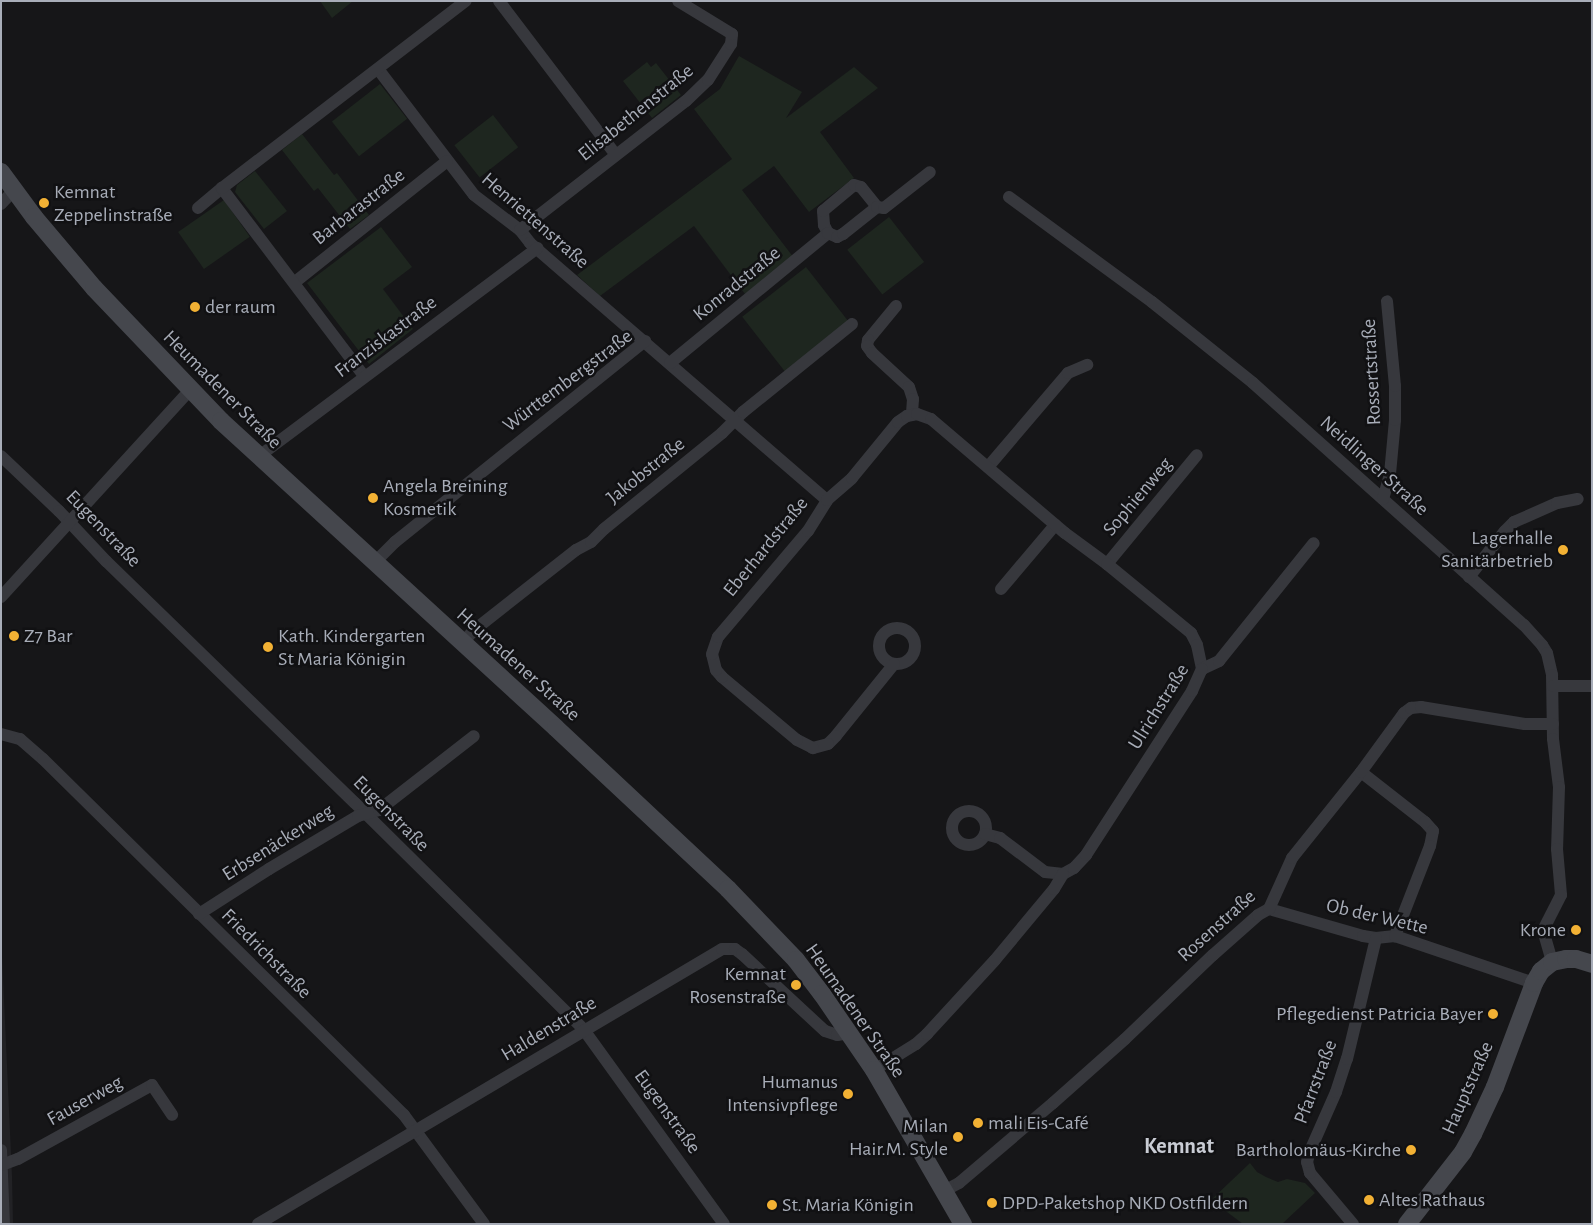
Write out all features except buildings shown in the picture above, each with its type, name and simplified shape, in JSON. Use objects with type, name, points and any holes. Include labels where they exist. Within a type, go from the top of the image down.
[{"type":"main road","name":"Heumadener Straße","points":[[1,172],[88,281],[190,390],[258,457],[563,735],[754,916],[796,960],[874,1070],[963,1224]]},
{"type":"main road","points":[[1552,962],[1576,959],[1592,964]]},
{"type":"main road","name":"Hauptstraße","points":[[1407,1224],[1463,1152],[1474,1134],[1495,1087],[1534,983],[1541,971],[1552,962]]},
{"type":"street","points":[[198,208],[466,1]]},
{"type":"street","points":[[499,1],[615,154]]},
{"type":"street","name":"Elisabethenstraße","points":[[520,230],[702,86],[731,44],[734,38],[729,32],[678,1]]},
{"type":"street","name":"Henriettenstraße","points":[[378,69],[474,195],[520,230],[537,248],[645,341]]},
{"type":"street","name":"Barbarastraße","points":[[294,282],[447,161]]},
{"type":"street","name":"Konradstraße","points":[[670,363],[828,233],[837,237],[843,234],[877,207],[884,208],[930,172]]},
{"type":"street","points":[[828,233],[824,225],[823,211],[854,185],[861,187],[877,207]]},
{"type":"street","points":[[222,188],[364,376]]},
{"type":"street","points":[[1,204],[14,190]]},
{"type":"street","name":"Neidlinger Straße","points":[[1009,197],[1152,302],[1207,345],[1305,428],[1524,625],[1542,645],[1551,665],[1555,767],[1559,787],[1557,849],[1561,895],[1543,930],[1552,962]]},
{"type":"street","name":"Franziskastraße","points":[[258,457],[537,248]]},
{"type":"street","name":"Rossertstraße","points":[[1383,500],[1390,474],[1395,420],[1395,386],[1387,301]]},
{"type":"street","points":[[896,306],[868,340],[867,346],[872,353],[909,387],[913,399],[912,415],[922,415],[931,419],[1055,525],[1107,564],[1191,633],[1197,645],[1202,669]]},
{"type":"street","name":"Jakobstraße","points":[[462,643],[473,631],[576,550],[591,542],[604,529],[852,324]]},
{"type":"street","name":"Württembergstraße","points":[[374,563],[395,542],[645,341],[827,500]]},
{"type":"street","points":[[988,467],[1068,373],[1087,365]]},
{"type":"street","points":[[1,597],[190,390]]},
{"type":"street","name":"Eberhardstraße","points":[[894,664],[836,736],[828,744],[813,748],[806,746],[786,732],[722,677],[713,662],[712,654],[718,637],[808,531],[827,500],[852,478],[898,422],[912,415]]},
{"type":"street","name":"Sophienweg","points":[[1107,564],[1197,455]]},
{"type":"street","name":"Eugenstraße","points":[[1,456],[70,523],[106,562],[584,1030],[724,1224]]},
{"type":"street","points":[[1469,577],[1514,522],[1557,503],[1578,499]]},
{"type":"street","points":[[1001,589],[1055,525]]},
{"type":"street","name":"Ulrichstraße","points":[[874,1070],[916,1044],[927,1034],[994,960],[1054,888],[1063,874],[1074,868],[1086,855],[1192,691],[1202,669],[1219,661],[1314,543]]},
{"type":"street","points":[[1553,686],[1592,686]]},
{"type":"street","name":"Rosenstraße","points":[[944,1191],[959,1183],[1053,1103],[1125,1039],[1213,955],[1258,915],[1269,909],[1290,862],[1361,772],[1404,712],[1416,707],[1526,724],[1553,724]]},
{"type":"street","name":"Friedrichstraße","points":[[1,734],[20,739],[43,759],[404,1115],[484,1224]]},
{"type":"street","name":"Erbsenäckerweg","points":[[199,914],[269,869],[365,814],[379,810],[474,736]]},
{"type":"street","points":[[1361,772],[1421,819],[1433,831],[1430,846],[1395,936]]},
{"type":"street","points":[[985,834],[1000,838],[1040,870],[1063,874]]},
{"type":"street","name":"Ob der Wette","points":[[1269,909],[1376,938],[1395,936],[1534,983]]},
{"type":"street","name":"Pfarrstraße","points":[[1353,1224],[1310,1173],[1307,1162],[1347,1059],[1376,938]]},
{"type":"street","name":"Haldenstraße","points":[[258,1224],[584,1030],[728,947],[742,954],[821,1028],[837,1035],[850,1034]]},
{"type":"street","name":"Fauserweg","points":[[2,1165],[152,1085],[172,1115]]},
{"type":"street","points":[[1,1150],[4,1224]]},
{"type":"shaded area","points":[[320,1],[353,1],[332,18]]},
{"type":"shaded area","points":[[739,56],[802,92],[786,118],[854,67],[878,88],[820,132],[854,178],[809,212],[774,166],[742,190],[794,258],[745,294],[694,226],[600,296],[577,275],[732,159],[694,109],[720,89]]},
{"type":"shaded area","points":[[647,62],[651,67],[656,63],[681,95],[652,118],[623,81]]},
{"type":"shaded area","points":[[380,84],[407,119],[359,156],[332,122]]},
{"type":"shaded area","points":[[493,115],[518,147],[480,177],[454,145]]},
{"type":"shaded area","points":[[302,134],[334,175],[337,173],[369,215],[350,229],[318,188],[314,191],[282,150]]},
{"type":"shaded area","points":[[255,171],[287,211],[264,229],[235,192],[237,185]]},
{"type":"shaded area","points":[[224,200],[250,237],[204,269],[178,232]]},
{"type":"shaded area","points":[[889,217],[924,262],[882,295],[847,250]]},
{"type":"shaded area","points":[[381,227],[412,267],[383,289],[413,329],[369,364],[307,283]]},
{"type":"shaded area","points":[[806,267],[849,322],[785,372],[742,317]]},
{"type":"shaded area","points":[[1,933],[12,1176],[13,1224],[1,1224]]},
{"type":"shaded area","points":[[1250,1163],[1257,1172],[1266,1177],[1278,1182],[1287,1179],[1305,1183],[1315,1193],[1282,1224],[1243,1224],[1211,1200]]},
{"type":"place","name":"Kemnat Zeppelinstraße","points":[[44,203]]},
{"type":"place","name":"der raum","points":[[195,307]]},
{"type":"place","name":"Angela Breining Kosmetik","points":[[373,498]]},
{"type":"place","name":"Lagerhalle Sanitärbetrieb","points":[[1563,550]]},
{"type":"place","name":"Z7 Bar","points":[[14,636]]},
{"type":"place","name":"Kath. Kindergarten St Maria Königin","points":[[268,647]]},
{"type":"place","name":"Krone","points":[[1576,930]]},
{"type":"place","name":"Kemnat Rosenstraße","points":[[796,985]]},
{"type":"place","name":"Pflegedienst Patricia Bayer","points":[[1493,1014]]},
{"type":"place","name":"Humanus Intensivpflege","points":[[848,1094]]},
{"type":"place","name":"mali Eis-Café","points":[[978,1123]]},
{"type":"place","name":"Milan Hair.M. Style","points":[[958,1137]]},
{"type":"place","name":"Bartholomäus-Kirche","points":[[1411,1150]]},
{"type":"place","name":"Altes Rathaus","points":[[1369,1200]]},
{"type":"place","name":"DPD-Paketshop NKD Ostfildern","points":[[992,1203]]},
{"type":"place","name":"St. Maria Königin","points":[[772,1205]]},
{"type":"district","name":"Kemnat","points":[[1179,1147]]}]
